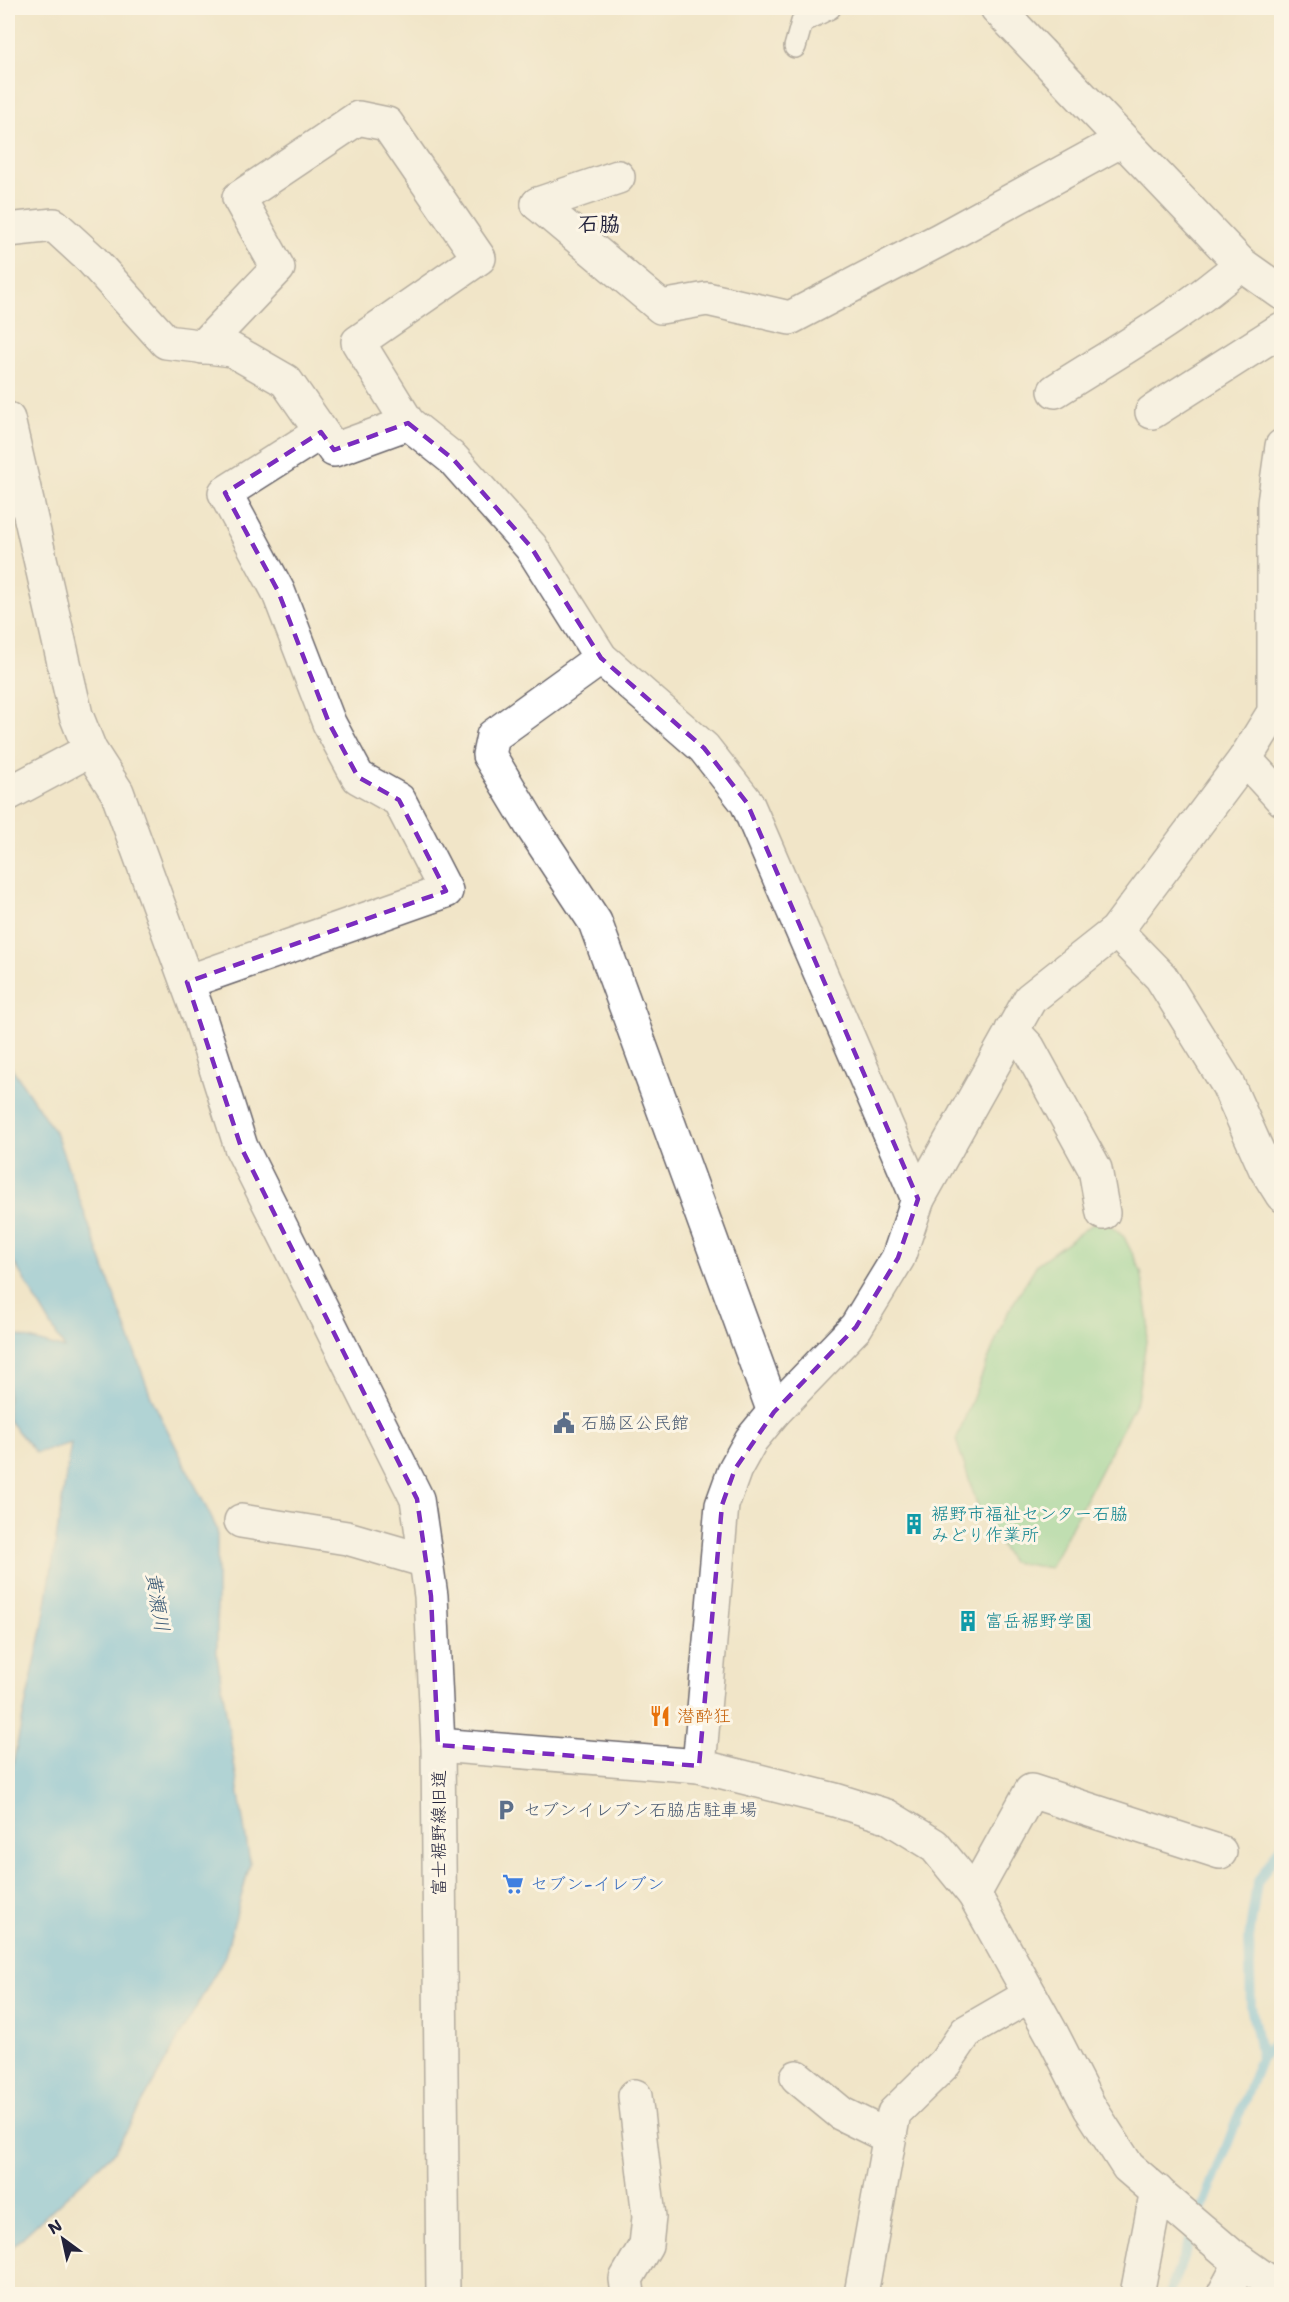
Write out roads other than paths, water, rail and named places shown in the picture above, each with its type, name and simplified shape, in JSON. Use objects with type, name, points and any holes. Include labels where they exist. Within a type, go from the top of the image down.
[{"type":"street","points":[[997,8],[1240,264],[1281,293]]},
{"type":"street","points":[[202,347],[278,268],[239,198],[358,118],[387,124],[479,258],[358,342],[408,423],[453,459],[531,547],[601,658],[704,748],[747,803],[918,1199]]},
{"type":"street","points":[[618,177],[538,204],[661,307],[707,299],[790,318],[1122,140]]},
{"type":"street","points":[[8,230],[54,225],[91,259],[166,342],[232,350],[286,381],[334,450],[408,423]]},
{"type":"street","points":[[1055,391],[1151,331],[1221,281],[1240,264]]},
{"type":"street","points":[[1152,412],[1281,329]]},
{"type":"street","name":"富士裾野線旧道","points":[[8,419],[76,715],[90,750],[117,792],[187,982],[241,1147],[417,1499],[431,1596],[438,1745],[443,2295]]},
{"type":"street","points":[[187,982],[446,891],[399,800],[358,777],[329,723],[279,591],[225,493],[321,432]]},
{"type":"street","points":[[699,1766],[722,1505],[735,1469],[750,1440],[856,1327],[898,1258],[918,1199],[1030,999],[1116,932],[1245,759],[1274,712],[1274,502],[1281,446]]},
{"type":"street","points":[[601,658],[493,736],[489,755],[531,825],[595,922],[774,1413]]},
{"type":"street","points":[[8,794],[90,750]]},
{"type":"street","points":[[1245,759],[1281,799]]},
{"type":"street","points":[[1116,932],[1161,977],[1228,1085],[1265,1168],[1281,1195]]},
{"type":"street","points":[[1012,1030],[1028,1047],[1095,1169],[1103,1213]]},
{"type":"street","points":[[241,1521],[347,1538],[426,1561]]},
{"type":"street","points":[[438,1745],[699,1766],[835,1800],[887,1816],[934,1845],[974,1894],[1096,2118],[1128,2167],[1215,2241],[1281,2291]]},
{"type":"street","points":[[974,1894],[1031,1791],[1220,1851]]},
{"type":"street","points":[[861,2295],[894,2113],[945,2063],[966,2031],[1030,1995]]},
{"type":"street","points":[[797,2077],[842,2114],[889,2137]]},
{"type":"street","points":[[628,2295],[626,2279],[646,2245],[649,2217],[635,2096]]},
{"type":"street","points":[[1137,2295],[1166,2197]]},
{"type":"street","points":[[1224,2295],[1241,2262]]},
{"type":"lane","points":[[795,47],[802,22],[831,8]]},
{"type":"water","name":"黄瀬川","points":[[8,1062],[56,1134],[151,1397],[217,1529],[217,1655],[250,1864],[225,1956],[115,2151],[8,2251],[8,1797],[14,1758],[42,1630],[71,1443],[36,1453],[8,1420],[8,1333],[65,1349],[8,1252]]},
{"type":"waterway","points":[[1169,2294],[1261,2058],[1251,2006],[1249,1938],[1257,1883],[1282,1844]]},
{"type":"waterway","points":[[1261,2058],[1282,2037]]},
{"type":"place","name":"石脇区公民館","points":[[564,1423]]},
{"type":"place","name":"裾野市福祉センター石脇 みどり作業所","points":[[914,1524]]},
{"type":"place","name":"富岳裾野学園","points":[[968,1621]]},
{"type":"place","name":"潜酔狂","points":[[660,1716]]},
{"type":"place","name":"セブンイレブン石脇店駐車場","points":[[506,1810]]},
{"type":"place","name":"セブン-イレブン","points":[[513,1884]]},
{"type":"district","name":"石脇","points":[[599,224]]}]
